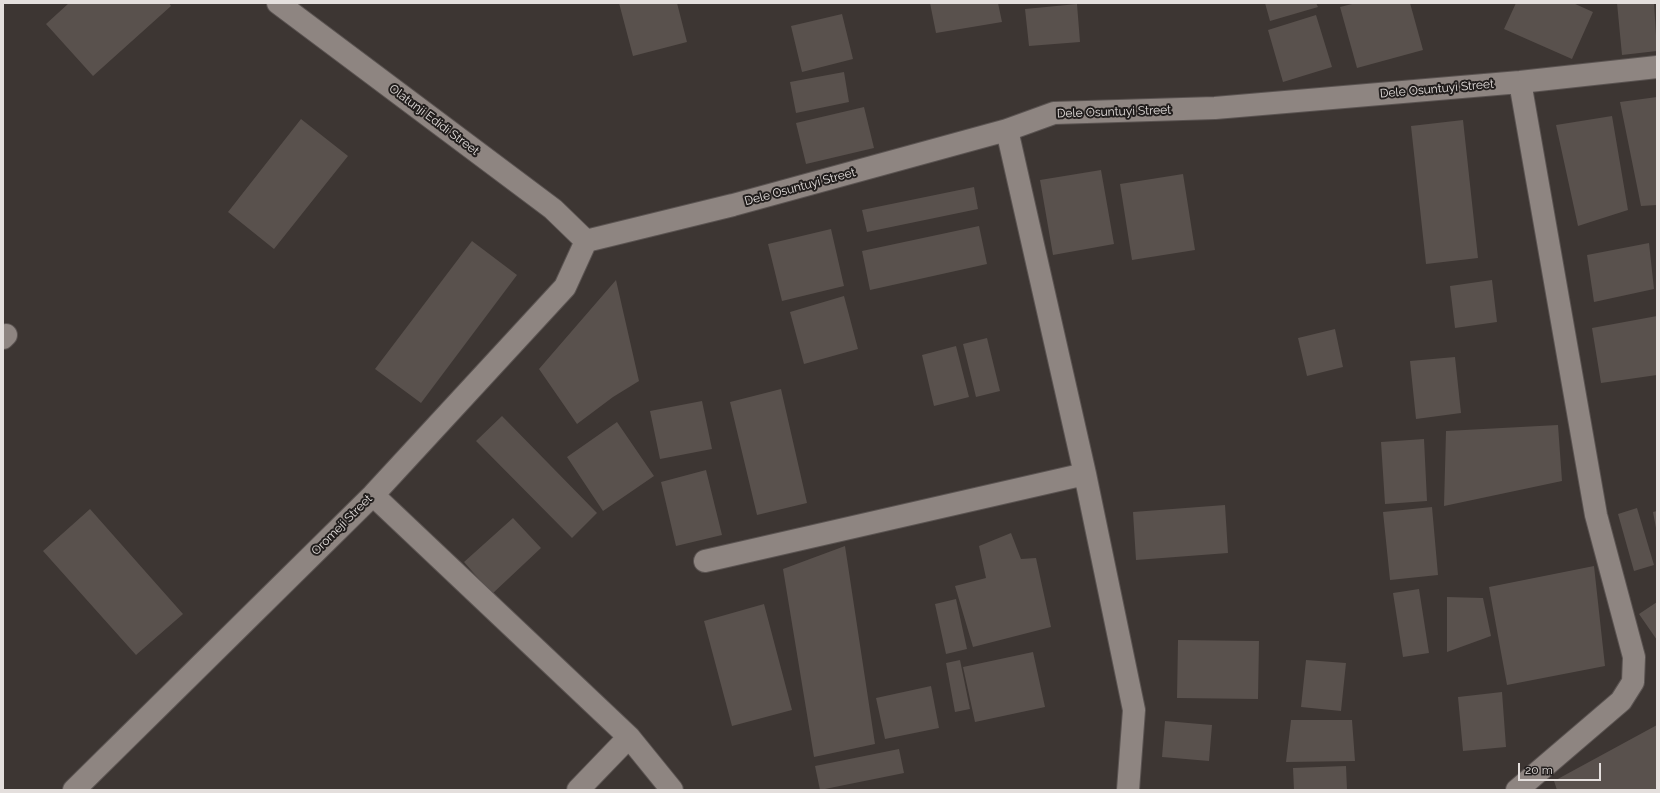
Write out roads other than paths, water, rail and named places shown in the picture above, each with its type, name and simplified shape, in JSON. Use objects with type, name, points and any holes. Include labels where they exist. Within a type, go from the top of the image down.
[{"type":"street","name":"Olatunji Edidi Street","points":[[278,3],[554,209],[586,241]]},
{"type":"street","name":"Dele Osuntuyi Street","points":[[586,241],[733,206],[1007,130],[1054,113],[1215,108],[1520,82],[1657,67]]},
{"type":"street","points":[[1517,790],[1621,701],[1633,682],[1634,657],[1596,515],[1520,82]]},
{"type":"street","points":[[1007,130],[1085,474],[1134,710],[1128,790]]},
{"type":"street","name":"Oromeji Street","points":[[74,790],[372,495],[565,287],[586,241]]},
{"type":"street","points":[[706,561],[1085,474]]},
{"type":"street","points":[[372,495],[629,737],[672,790]]},
{"type":"street","points":[[578,790],[629,737]]}]
